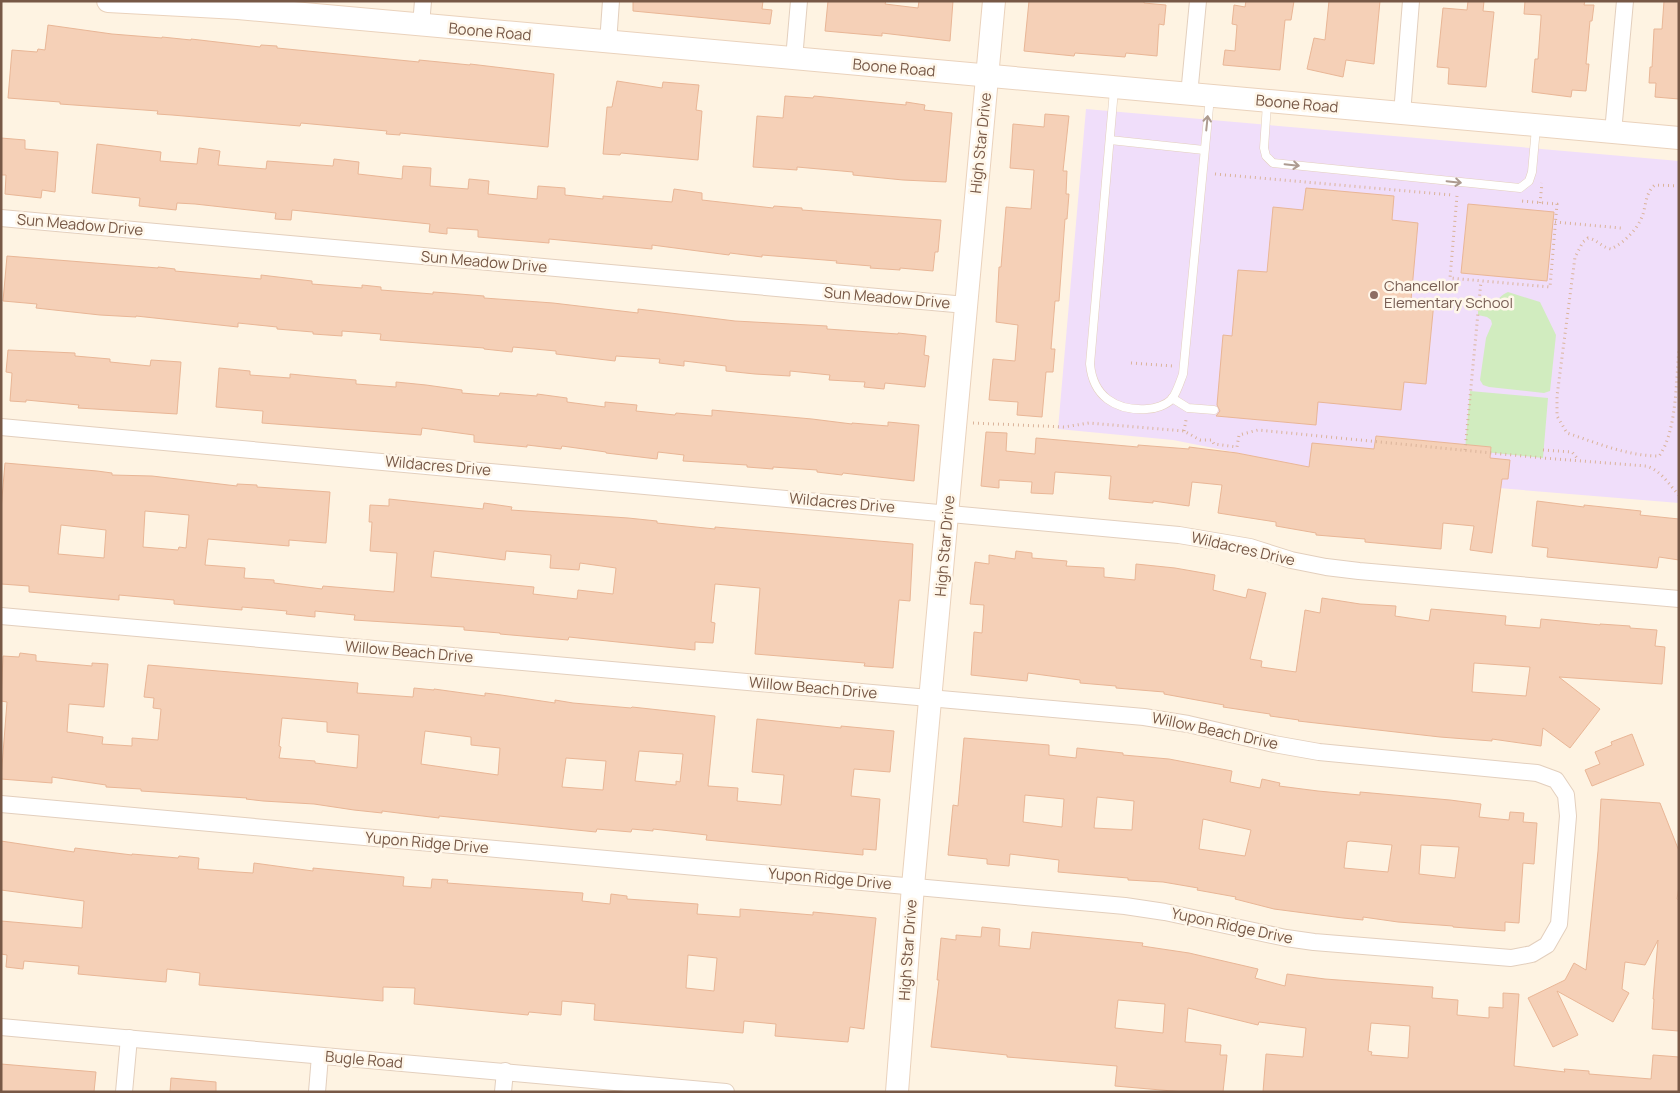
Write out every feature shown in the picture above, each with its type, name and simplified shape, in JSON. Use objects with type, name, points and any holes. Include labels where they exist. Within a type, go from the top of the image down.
[{"type":"street","points":[[421,25],[423,1]]},
{"type":"street","points":[[608,43],[611,1]]},
{"type":"street","points":[[794,59],[799,1]]},
{"type":"street","name":"High Star Drive","points":[[897,1092],[913,886],[994,1]]},
{"type":"street","points":[[1198,1],[1200,96]]},
{"type":"street","points":[[1402,114],[1411,1]]},
{"type":"street","points":[[1613,132],[1625,1]]},
{"type":"street","name":"Boone Road","points":[[117,2],[238,5],[608,43],[1679,138]]},
{"type":"street","name":"Sun Meadow Drive","points":[[1,218],[966,305]]},
{"type":"street","name":"Wildacres Drive","points":[[1,427],[1179,535],[1250,547],[1291,560],[1326,567],[1679,599]]},
{"type":"street","name":"Willow Beach Drive","points":[[1,616],[1144,717],[1188,724],[1274,744],[1319,752],[1537,773],[1556,780],[1566,795],[1568,816],[1566,841]]},
{"type":"street","name":"Yupon Ridge Drive","points":[[1,804],[913,886],[1157,910],[1286,938],[1314,942],[1511,958],[1532,954],[1547,945],[1559,924],[1566,841]]},
{"type":"street","name":"Bugle Road","points":[[1,1026],[726,1092]]},
{"type":"street","points":[[124,1092],[129,1038]]},
{"type":"street","points":[[317,1092],[320,1056]]},
{"type":"street","points":[[503,1092],[505,1071]]},
{"type":"lane","points":[[1114,88],[1090,352],[1091,375],[1100,393],[1119,407],[1130,410],[1152,409],[1165,404],[1172,398],[1183,374],[1204,150],[1200,96]]},
{"type":"lane","points":[[1268,102],[1264,148],[1266,156],[1274,163],[1520,188],[1529,181],[1532,172],[1537,126]]},
{"type":"lane","points":[[1110,140],[1204,150]]},
{"type":"lane","points":[[1172,398],[1188,408],[1214,410]]},
{"type":"path","points":[[1202,173],[1466,196]]},
{"type":"path","points":[[1679,186],[1655,185],[1649,190],[1642,217],[1622,244],[1611,249],[1603,248],[1596,240],[1588,238],[1583,242],[1575,257],[1557,396],[1557,416],[1567,433],[1621,451],[1659,456],[1665,449],[1671,430],[1679,350]]},
{"type":"path","points":[[1457,196],[1450,278],[1550,287],[1557,204],[1512,200]]},
{"type":"path","points":[[1555,222],[1621,228]]},
{"type":"path","points":[[1465,450],[1481,281]]},
{"type":"path","points":[[1131,363],[1172,367],[1184,357]]},
{"type":"path","points":[[955,422],[1064,427],[1080,423],[1184,431],[1200,440],[1212,440],[1214,444],[1237,446],[1239,435],[1258,430],[1578,459],[1652,467],[1679,496]]},
{"type":"path","points":[[1543,450],[1572,452],[1578,459]]},
{"type":"shaded area","name":"Chancellor Elementary School","points":[[1086,109],[1679,161],[1679,503],[1353,476],[1173,440],[1058,429]]},
{"type":"green space","points":[[1508,292],[1540,302],[1556,335],[1550,391],[1544,393],[1489,387],[1483,385],[1480,380],[1486,338],[1492,324],[1491,320],[1487,317],[1478,315],[1478,309],[1492,307],[1499,298]]},
{"type":"green space","points":[[1470,391],[1548,398],[1543,458],[1465,450]]},
{"type":"building","points":[[633,1],[763,1],[762,9],[772,10],[770,24],[633,11]]},
{"type":"building","points":[[828,1],[886,1],[885,4],[918,8],[919,1],[953,1],[950,41],[882,33],[882,36],[825,31]]},
{"type":"building","points":[[1029,1],[1144,1],[1144,3],[1166,5],[1164,25],[1159,24],[1157,56],[1126,53],[1125,57],[1075,53],[1074,56],[1024,51]]},
{"type":"building","points":[[1246,1],[1294,1],[1291,20],[1285,20],[1280,70],[1223,65],[1225,50],[1235,51],[1237,25],[1232,24],[1234,5],[1245,7]]},
{"type":"building","points":[[1329,1],[1380,1],[1374,64],[1346,60],[1343,77],[1307,69],[1314,38],[1325,40]]},
{"type":"building","points":[[1468,1],[1484,1],[1483,11],[1494,12],[1486,87],[1448,84],[1449,68],[1437,67],[1443,8],[1467,10]]},
{"type":"building","points":[[1525,1],[1585,1],[1584,5],[1594,5],[1592,21],[1590,21],[1586,64],[1589,64],[1586,91],[1572,90],[1571,97],[1532,92],[1535,59],[1538,59],[1541,15],[1524,14]]},
{"type":"building","points":[[1664,1],[1679,1],[1679,99],[1655,97],[1656,83],[1649,83],[1650,67],[1652,67],[1654,29],[1662,29]]},
{"type":"building","points":[[48,25],[112,34],[191,39],[260,47],[261,45],[277,46],[277,48],[419,62],[419,60],[470,64],[554,74],[548,147],[400,133],[400,135],[386,134],[387,131],[301,123],[300,126],[157,114],[158,111],[8,98],[12,50],[37,52],[38,49],[45,50]]},
{"type":"building","points":[[617,81],[662,88],[663,82],[699,85],[696,110],[702,111],[698,160],[621,153],[620,155],[603,154],[607,107],[612,107]]},
{"type":"building","points":[[785,96],[813,98],[814,96],[906,105],[906,102],[925,105],[924,110],[952,113],[946,182],[853,175],[853,172],[797,167],[797,170],[753,167],[757,116],[783,118]]},
{"type":"building","points":[[1045,114],[1069,116],[1063,171],[1067,171],[1066,194],[1069,194],[1067,219],[1065,219],[1059,301],[1055,301],[1051,349],[1055,349],[1053,372],[1046,372],[1042,417],[1017,415],[1018,402],[989,400],[993,359],[1015,361],[1018,325],[996,322],[999,267],[1001,267],[1006,207],[1031,209],[1034,170],[1010,168],[1013,124],[1044,127]]},
{"type":"building","points":[[1,138],[25,140],[25,149],[58,152],[55,192],[42,190],[41,198],[5,194],[6,175],[1,175]]},
{"type":"building","points":[[97,144],[161,152],[160,161],[197,164],[199,148],[220,151],[218,165],[266,169],[267,161],[333,166],[334,159],[359,162],[358,174],[402,179],[403,166],[431,168],[430,186],[468,189],[469,179],[489,181],[488,194],[537,199],[538,186],[565,188],[565,195],[603,199],[603,196],[672,202],[674,189],[702,193],[702,200],[773,208],[774,206],[802,208],[802,210],[941,220],[938,252],[935,252],[933,271],[900,268],[900,270],[870,268],[871,266],[836,263],[837,261],[762,255],[762,257],[730,253],[729,255],[652,245],[652,249],[549,239],[549,243],[478,237],[478,230],[447,228],[447,234],[429,232],[430,224],[292,210],[291,220],[275,219],[276,213],[195,204],[177,203],[176,210],[139,206],[140,198],[92,193]]},
{"type":"building","points":[[1306,188],[1394,196],[1392,220],[1418,223],[1411,300],[1434,302],[1426,384],[1404,382],[1401,410],[1318,402],[1316,425],[1216,416],[1220,411],[1217,405],[1223,335],[1232,336],[1238,270],[1267,272],[1273,207],[1303,210]]},
{"type":"building","points":[[1468,204],[1554,212],[1547,281],[1461,273]]},
{"type":"building","points":[[7,256],[158,267],[175,269],[175,271],[261,279],[261,275],[312,281],[312,284],[362,288],[362,285],[381,287],[381,290],[484,296],[484,298],[553,303],[638,313],[638,309],[735,321],[827,326],[827,329],[926,336],[924,355],[929,356],[925,387],[885,383],[884,389],[864,387],[865,382],[829,380],[830,375],[790,371],[790,376],[755,374],[726,371],[726,366],[684,361],[684,366],[659,363],[660,359],[616,356],[615,361],[556,354],[556,351],[513,347],[512,352],[380,340],[381,334],[342,331],[342,336],[313,334],[313,332],[238,323],[238,327],[136,316],[100,315],[36,308],[37,304],[3,301]]},
{"type":"building","points":[[8,350],[75,353],[75,356],[110,359],[110,362],[150,366],[151,360],[181,362],[177,414],[78,408],[79,405],[26,400],[26,402],[10,401],[12,373],[6,372]]},
{"type":"building","points":[[219,368],[250,371],[250,375],[290,378],[290,374],[356,380],[356,384],[396,387],[396,382],[426,385],[462,390],[462,393],[499,396],[500,393],[537,396],[537,394],[567,398],[567,402],[605,407],[605,402],[637,405],[636,411],[675,415],[676,413],[712,416],[712,410],[852,424],[888,426],[888,422],[919,425],[914,481],[843,473],[842,475],[817,472],[817,470],[773,467],[773,469],[747,467],[747,465],[683,461],[684,455],[658,452],[657,459],[562,446],[561,449],[474,442],[474,435],[422,428],[421,435],[262,423],[263,411],[216,407]]},
{"type":"building","points":[[986,432],[1007,433],[1006,451],[1035,454],[1036,438],[1138,447],[1138,445],[1189,449],[1189,447],[1237,453],[1309,467],[1312,443],[1374,449],[1376,436],[1491,447],[1490,458],[1510,460],[1508,479],[1502,479],[1492,553],[1470,550],[1474,526],[1443,523],[1441,549],[1365,542],[1365,539],[1316,535],[1316,533],[1276,526],[1276,522],[1218,513],[1222,485],[1192,482],[1189,506],[1153,501],[1153,503],[1109,499],[1111,476],[1055,472],[1053,494],[1031,493],[1032,482],[999,480],[999,488],[981,486]]},
{"type":"building","points":[[5,463],[97,471],[112,473],[112,475],[152,476],[237,486],[237,484],[257,485],[257,487],[330,492],[326,543],[289,540],[289,546],[208,539],[205,565],[245,568],[244,578],[274,580],[274,583],[322,589],[323,586],[394,592],[397,553],[370,551],[372,522],[369,522],[370,505],[389,506],[389,499],[483,509],[484,503],[512,507],[511,510],[628,518],[715,529],[715,527],[913,544],[910,601],[899,600],[893,668],[864,666],[865,663],[755,654],[760,588],[715,584],[711,622],[715,623],[713,643],[695,642],[695,650],[569,637],[568,640],[500,634],[464,630],[464,627],[354,620],[355,615],[315,611],[315,617],[286,614],[287,611],[242,607],[242,610],[174,604],[174,600],[119,595],[119,600],[29,592],[29,586],[1,584],[1,510]],"holes":[[[145,511],[189,515],[186,548],[179,547],[178,550],[143,547]],[[61,525],[106,530],[104,558],[58,554]],[[434,551],[505,560],[506,551],[551,555],[550,568],[579,570],[580,563],[616,568],[613,594],[578,590],[577,599],[533,594],[534,587],[431,577]]]},
{"type":"building","points":[[1537,501],[1641,511],[1640,515],[1679,519],[1679,560],[1659,557],[1657,568],[1547,557],[1548,548],[1532,546]]},
{"type":"building","points":[[1016,551],[1032,553],[1032,558],[1067,561],[1066,566],[1104,568],[1104,577],[1135,580],[1136,564],[1175,568],[1215,575],[1213,590],[1246,598],[1248,589],[1266,593],[1250,659],[1262,661],[1261,667],[1296,672],[1305,610],[1320,613],[1322,598],[1360,604],[1396,606],[1395,616],[1429,621],[1431,609],[1506,616],[1505,625],[1540,628],[1541,619],[1657,630],[1655,646],[1665,647],[1662,684],[1559,677],[1600,709],[1570,748],[1543,728],[1541,746],[1492,739],[1492,741],[1440,737],[1298,721],[1270,716],[1270,714],[1223,707],[1224,705],[1164,694],[1164,692],[1080,683],[1080,680],[1028,673],[1027,681],[971,675],[974,632],[982,633],[984,605],[970,604],[975,562],[989,564],[989,555],[1015,559]],"holes":[[[1474,663],[1530,667],[1526,696],[1472,692]]]},
{"type":"building","points":[[20,653],[36,655],[36,661],[92,666],[92,663],[108,664],[104,707],[69,704],[67,732],[103,737],[102,744],[132,746],[132,738],[158,740],[161,709],[153,708],[154,698],[144,697],[148,665],[358,683],[357,693],[413,697],[414,688],[434,689],[485,696],[485,693],[555,703],[555,700],[715,716],[708,786],[738,788],[737,801],[781,805],[784,775],[752,772],[757,719],[841,728],[841,726],[894,731],[890,772],[854,769],[851,796],[880,799],[876,850],[863,849],[863,855],[706,840],[707,835],[653,829],[653,831],[632,829],[631,832],[597,829],[596,832],[439,816],[439,818],[382,811],[382,813],[314,804],[141,791],[141,789],[106,787],[106,785],[52,777],[52,783],[1,779],[7,702],[1,701],[3,656],[19,657]],"holes":[[[282,718],[327,722],[327,732],[359,735],[357,768],[315,763],[315,761],[279,758],[281,747],[279,746]],[[425,731],[471,737],[471,745],[500,748],[498,775],[421,764]],[[639,751],[683,754],[680,782],[676,781],[676,785],[635,781]],[[566,758],[606,761],[603,790],[562,787]]]},
{"type":"building","points":[[1632,734],[1644,765],[1592,786],[1585,770],[1600,764],[1595,752],[1612,745],[1611,742]]},
{"type":"building","points":[[964,738],[1049,745],[1049,755],[1076,758],[1077,748],[1169,759],[1232,771],[1230,782],[1260,788],[1262,779],[1280,783],[1279,786],[1318,791],[1360,795],[1360,792],[1481,804],[1479,817],[1509,820],[1510,812],[1524,813],[1523,822],[1537,823],[1534,864],[1523,863],[1519,923],[1505,922],[1505,931],[1398,922],[1363,917],[1363,920],[1274,909],[1235,899],[1236,897],[1163,882],[1058,872],[1059,860],[1010,854],[1009,866],[987,864],[987,859],[948,855],[953,805],[958,806]],"holes":[[[1025,795],[1064,799],[1062,827],[1023,822]],[[1097,797],[1134,801],[1132,830],[1094,828]],[[1203,819],[1251,830],[1245,856],[1199,849]],[[1347,842],[1392,845],[1388,872],[1344,868]],[[1421,845],[1459,847],[1455,878],[1419,874]]]},
{"type":"building","points":[[1601,799],[1660,803],[1679,851],[1677,899],[1679,900],[1679,1031],[1652,1029],[1658,940],[1645,965],[1625,962],[1622,989],[1629,993],[1613,1022],[1557,991],[1578,1035],[1553,1047],[1528,998],[1565,980],[1574,963],[1586,970],[1598,851]]},
{"type":"building","points":[[1,841],[74,852],[75,848],[132,855],[199,858],[198,869],[253,873],[254,863],[313,871],[313,868],[404,877],[403,886],[431,888],[432,879],[448,880],[447,883],[583,893],[582,901],[610,904],[611,894],[627,896],[627,899],[698,904],[697,914],[740,917],[740,909],[813,915],[813,912],[876,918],[864,1029],[850,1027],[848,1042],[775,1036],[776,1024],[744,1021],[743,1033],[594,1020],[595,1004],[562,1001],[561,1015],[529,1012],[528,1015],[414,1004],[415,988],[383,987],[383,1001],[199,985],[200,973],[167,969],[166,982],[78,974],[79,966],[24,961],[23,969],[6,967],[7,955],[1,954],[1,921],[82,928],[84,901],[1,890]],"holes":[[[688,955],[717,958],[714,991],[686,988]]]},
{"type":"building","points":[[982,927],[1000,929],[999,946],[1030,949],[1032,932],[1143,943],[1142,946],[1189,953],[1258,969],[1255,978],[1285,986],[1287,974],[1325,979],[1433,987],[1432,998],[1458,1000],[1457,1015],[1489,1018],[1489,1007],[1503,1008],[1503,993],[1519,994],[1514,1066],[1565,1072],[1564,1069],[1589,1071],[1589,1074],[1651,1079],[1653,1055],[1679,1057],[1679,1092],[1263,1092],[1266,1054],[1303,1057],[1306,1028],[1259,1022],[1258,1025],[1188,1008],[1185,1042],[1221,1045],[1220,1055],[1227,1055],[1223,1092],[1184,1092],[1115,1086],[1117,1066],[1007,1057],[1007,1055],[931,1047],[939,980],[937,980],[941,938],[956,940],[956,935],[981,937]],"holes":[[[1118,1000],[1165,1004],[1163,1033],[1115,1028]],[[1371,1023],[1410,1026],[1408,1058],[1371,1055],[1372,1052],[1368,1051]]]},
{"type":"building","points":[[1,1064],[96,1072],[94,1092],[1,1092]]},
{"type":"building","points":[[171,1078],[216,1082],[216,1092],[170,1092]]},
{"type":"place","name":"Chancellor Elementary School","points":[[1374,295]]}]
